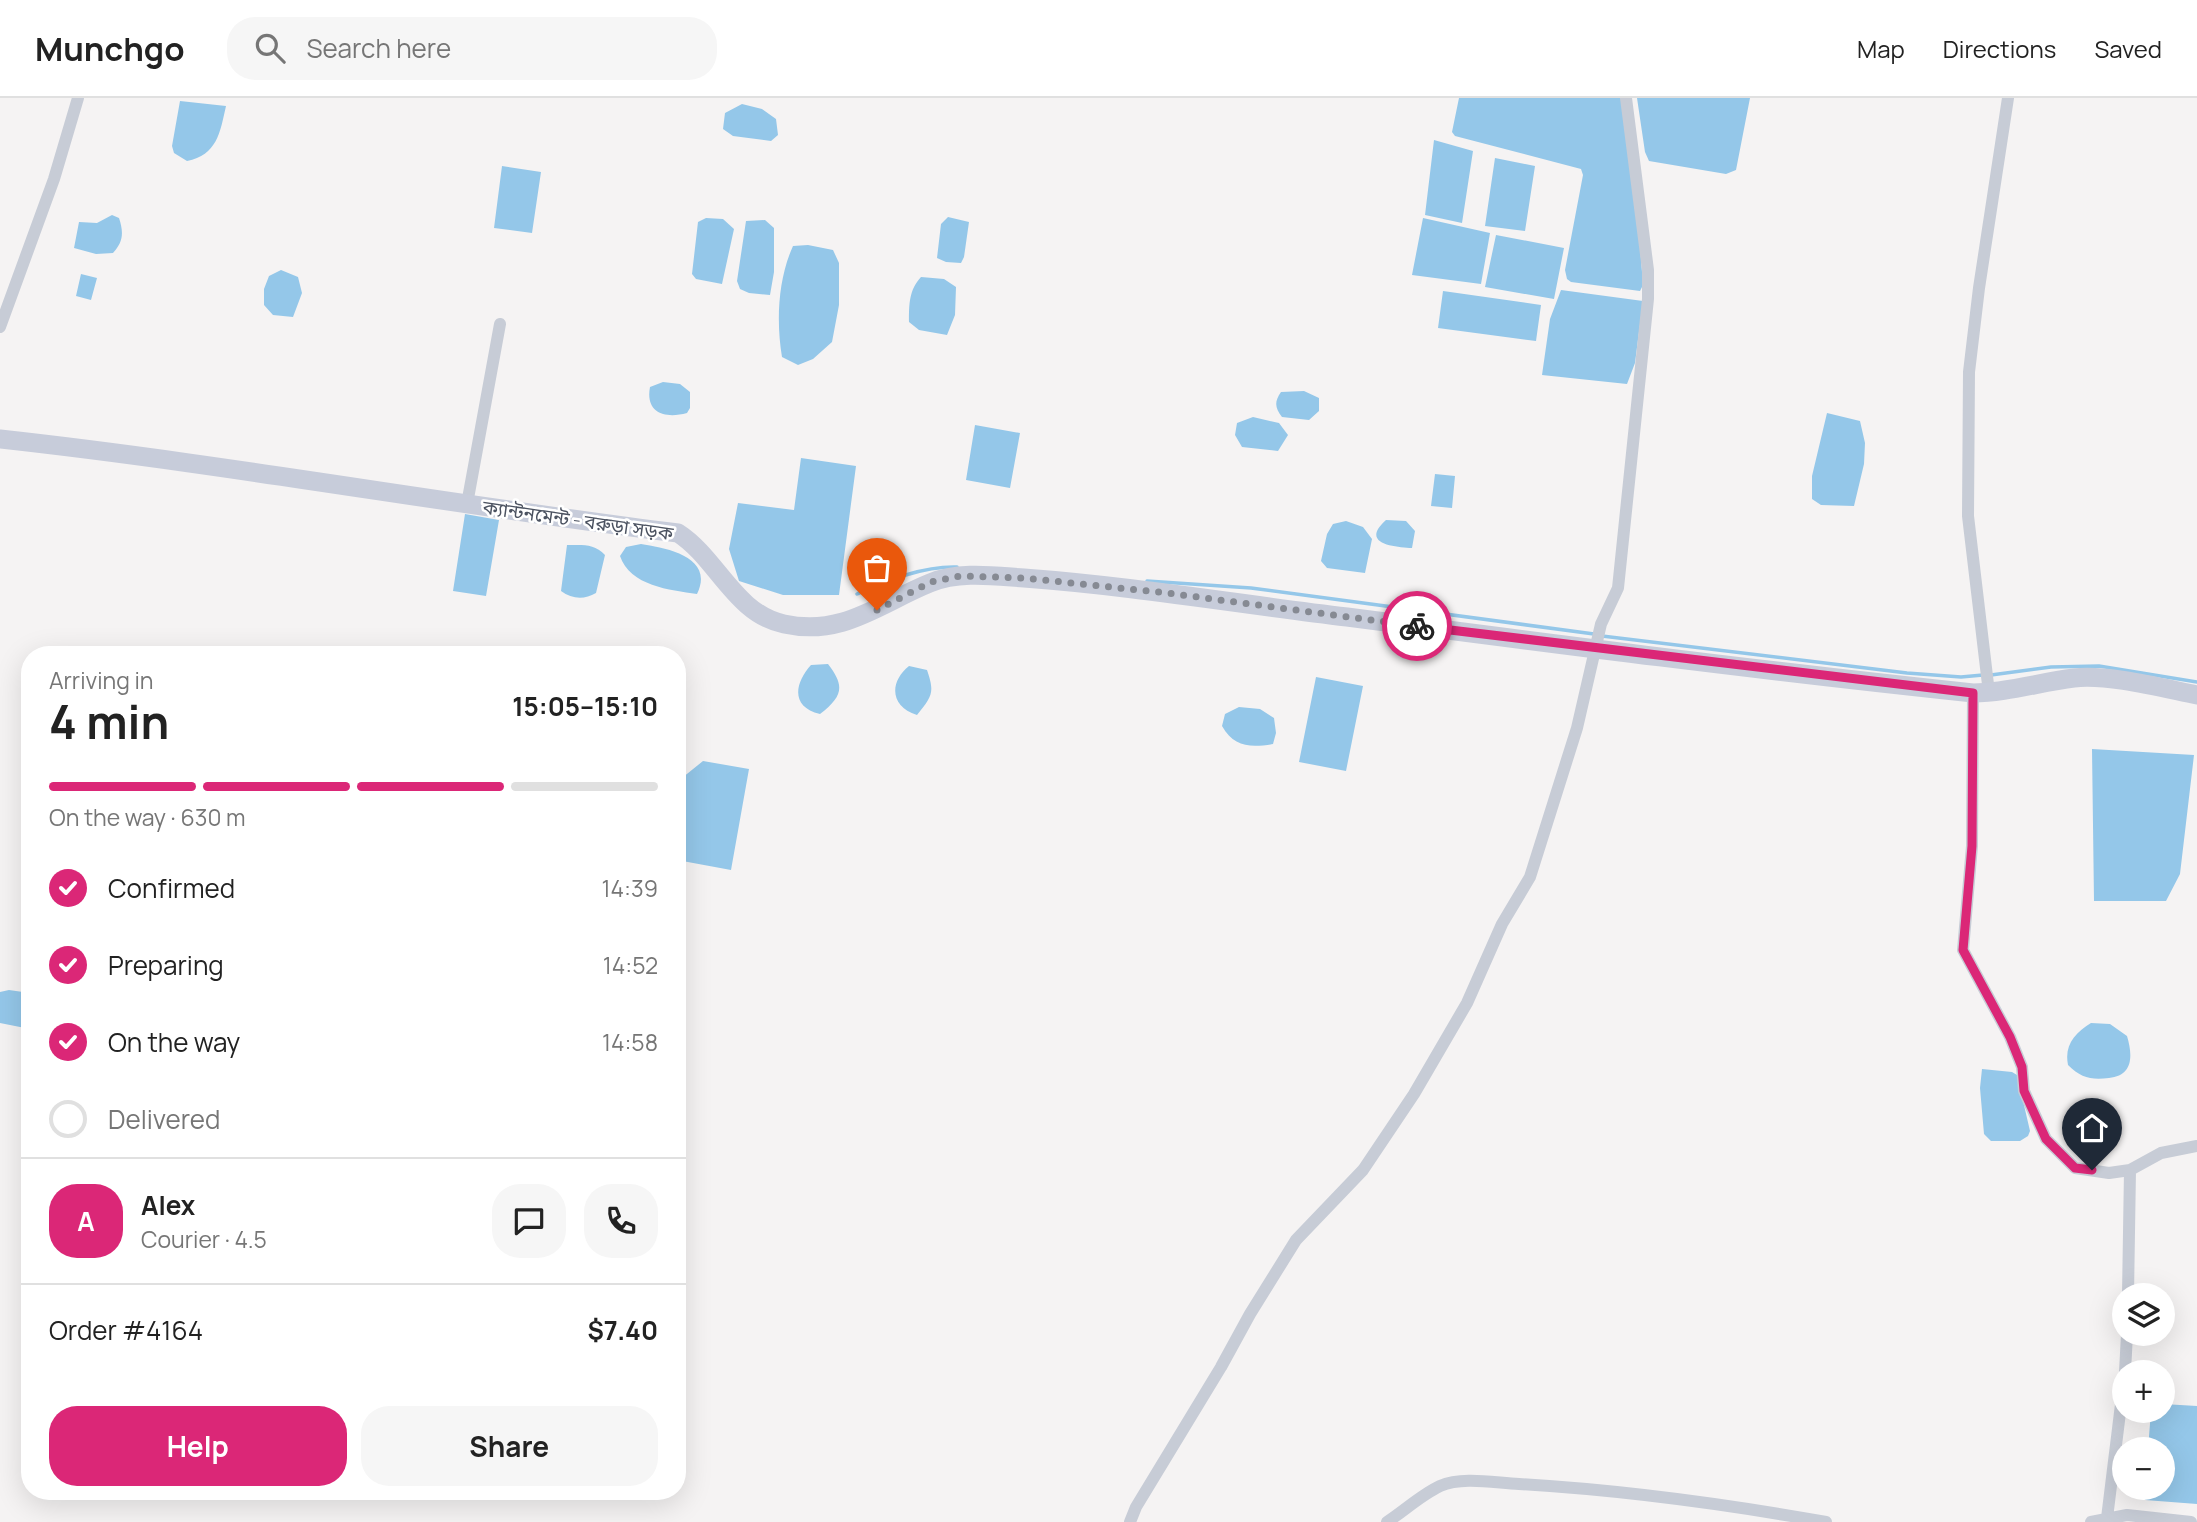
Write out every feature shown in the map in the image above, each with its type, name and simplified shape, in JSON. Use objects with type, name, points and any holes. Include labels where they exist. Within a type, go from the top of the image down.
[{"type":"main road","name":"ক্যান্টনমেন্ট - বরুড়া সড়ক","points":[[0,439],[263,472],[678,533],[693,542],[748,608],[783,624],[829,627],[877,610],[931,582],[960,576],[1024,578],[1167,593],[1762,669],[1981,693],[2077,677],[2127,681],[2197,695]]},
{"type":"street","points":[[0,327],[54,179],[78,98]]},
{"type":"street","points":[[1130,1522],[1136,1507],[1296,1240],[1363,1170],[1414,1094],[1467,1003],[1502,924],[1530,877],[1577,728],[1601,624],[1618,588],[1648,299],[1648,270],[1626,98]]},
{"type":"street","points":[[2008,98],[1969,372],[1968,516],[1986,666],[1981,693],[1963,950],[2010,1037],[2022,1067],[2024,1091],[2046,1139],[2075,1168],[2109,1173],[2130,1170],[2161,1153],[2197,1146]]},
{"type":"street","points":[[467,504],[500,324]]},
{"type":"street","points":[[2128,1283],[2130,1170]]},
{"type":"street","points":[[2107,1518],[2119,1423]]},
{"type":"street","points":[[1387,1522],[1440,1486],[1462,1481],[1551,1486],[1711,1503],[1826,1522]]},
{"type":"street","points":[[2091,1522],[2127,1515],[2191,1522]]},
{"type":"water","points":[[1459,98],[1625,98],[1634,167],[1642,272],[1640,291],[1571,282],[1567,279],[1565,270],[1583,175],[1581,169],[1455,136],[1452,132]]},
{"type":"water","points":[[1637,98],[1750,98],[1736,170],[1726,174],[1649,161],[1645,152]]},
{"type":"water","points":[[180,101],[226,106],[216,141],[205,154],[187,161],[174,153],[172,146]]},
{"type":"water","points":[[742,104],[762,109],[776,119],[778,135],[771,141],[733,136],[723,129],[725,113]]},
{"type":"water","points":[[1434,140],[1473,151],[1462,223],[1425,215]]},
{"type":"water","points":[[1495,158],[1535,166],[1525,231],[1485,226]]},
{"type":"water","points":[[502,166],[541,172],[532,233],[494,228]]},
{"type":"water","points":[[112,215],[119,218],[122,228],[121,241],[113,253],[96,254],[74,248],[79,222],[97,223]]},
{"type":"water","points":[[948,217],[969,222],[961,263],[937,258],[941,224]]},
{"type":"water","points":[[706,218],[723,219],[734,229],[722,284],[696,279],[692,274],[698,222]]},
{"type":"water","points":[[1423,218],[1490,233],[1481,284],[1412,275]]},
{"type":"water","points":[[765,220],[774,228],[774,272],[770,295],[749,293],[740,289],[737,281],[746,221]]},
{"type":"water","points":[[1496,235],[1564,248],[1554,299],[1485,287]]},
{"type":"water","points":[[808,245],[833,250],[839,263],[839,305],[832,342],[813,359],[798,365],[782,357],[779,329],[781,286],[793,246]]},
{"type":"water","points":[[281,270],[298,277],[302,293],[293,317],[273,315],[264,305],[264,289],[269,276]]},
{"type":"water","points":[[81,274],[97,278],[91,300],[76,296]]},
{"type":"water","points":[[921,277],[944,279],[956,287],[955,315],[947,335],[919,330],[909,322],[912,292]]},
{"type":"water","points":[[1561,290],[1643,301],[1635,363],[1627,384],[1542,375],[1550,319]]},
{"type":"water","points":[[1443,291],[1541,305],[1536,341],[1438,328]]},
{"type":"water","points":[[663,382],[680,384],[690,392],[690,408],[687,413],[664,414],[654,408],[649,396],[650,387]]},
{"type":"water","points":[[1304,391],[1319,398],[1319,411],[1309,420],[1282,417],[1276,405],[1281,392]]},
{"type":"water","points":[[1827,413],[1860,421],[1865,443],[1864,464],[1854,506],[1821,505],[1812,499],[1812,476]]},
{"type":"water","points":[[1253,417],[1279,423],[1288,435],[1278,451],[1242,447],[1235,435],[1237,423]]},
{"type":"water","points":[[975,425],[1020,433],[1010,488],[966,480]]},
{"type":"water","points":[[801,458],[856,466],[839,595],[783,595],[739,581],[729,549],[738,503],[794,510]]},
{"type":"water","points":[[1435,474],[1455,476],[1452,508],[1431,506]]},
{"type":"water","points":[[465,514],[499,520],[486,596],[453,591]]},
{"type":"water","points":[[1386,520],[1406,521],[1415,531],[1412,548],[1389,545],[1378,539],[1376,534]]},
{"type":"water","points":[[1346,521],[1363,527],[1372,539],[1365,573],[1327,568],[1321,561],[1327,534],[1333,524]]},
{"type":"water","points":[[641,544],[675,552],[694,563],[700,571],[701,581],[697,594],[652,585],[632,574],[620,556],[626,547]]},
{"type":"water","points":[[567,545],[592,547],[605,555],[596,593],[578,598],[561,591]]},
{"type":"water","points":[[828,664],[837,679],[839,690],[833,702],[820,714],[804,706],[798,694],[799,687],[811,665]]},
{"type":"water","points":[[909,666],[927,670],[931,684],[931,694],[917,715],[902,706],[895,693],[898,679]]},
{"type":"water","points":[[1316,677],[1363,686],[1346,771],[1299,762]]},
{"type":"water","points":[[1239,707],[1260,709],[1274,718],[1276,733],[1273,744],[1243,744],[1227,733],[1222,726],[1225,714]]},
{"type":"water","points":[[2092,749],[2194,755],[2180,874],[2166,901],[2094,901]]},
{"type":"water","points":[[703,761],[749,769],[731,870],[686,862],[686,775]]},
{"type":"water","points":[[0,992],[21,992],[21,1027],[0,1023]]},
{"type":"water","points":[[2091,1023],[2110,1024],[2127,1036],[2130,1058],[2123,1073],[2109,1078],[2092,1078],[2077,1073],[2068,1065],[2068,1051],[2072,1040]]},
{"type":"water","points":[[1982,1069],[2012,1072],[2017,1075],[2030,1131],[2028,1136],[2020,1141],[1991,1141],[1984,1134],[1980,1088]]},
{"type":"water","points":[[2175,1405],[2197,1406],[2197,1504],[2145,1500],[2175,1500],[2175,1437],[2149,1437],[2150,1423],[2175,1423]]},
{"type":"waterway","points":[[857,594],[919,571],[957,567]]},
{"type":"waterway","points":[[1147,581],[1251,588],[1594,634]]},
{"type":"waterway","points":[[1602,636],[1907,673],[1961,677],[1983,675]]},
{"type":"waterway","points":[[1991,675],[2051,667],[2099,666],[2197,682]]},
{"type":"way so far","points":[[877,610],[931,582],[960,576],[1024,578],[1167,593],[1417,626]]},
{"type":"route","points":[[1417,626],[1973,693],[1972,846],[1963,950],[2010,1037],[2022,1067],[2024,1091],[2046,1139],[2075,1168],[2092,1170]]}]
